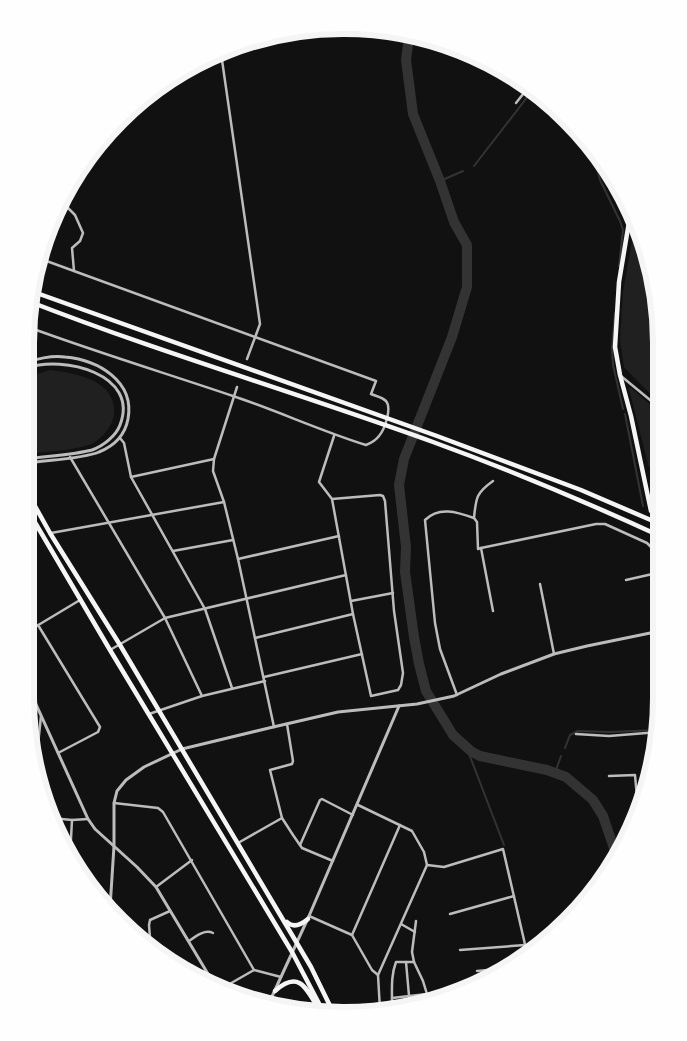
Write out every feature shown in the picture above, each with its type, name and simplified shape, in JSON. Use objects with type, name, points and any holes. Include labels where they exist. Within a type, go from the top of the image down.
[{"type":"highway","points":[[629,222],[618,282],[615,347],[651,511]]},
{"type":"highway","points":[[38,293],[437,436],[582,490],[653,521]]},
{"type":"highway","points":[[36,304],[123,336],[434,442],[514,474],[653,536]]},
{"type":"highway","points":[[34,504],[297,942],[330,1007]]},
{"type":"highway","points":[[34,520],[110,650],[292,952],[320,1007]]},
{"type":"highway","points":[[282,918],[289,925],[295,926],[302,924],[309,917]]},
{"type":"highway","points":[[275,991],[282,984],[296,981],[303,984],[318,1007]]},
{"type":"street","points":[[222,59],[260,324],[247,360]]},
{"type":"street","points":[[516,103],[524,92]]},
{"type":"street","points":[[66,206],[75,215],[83,233],[80,241],[72,248],[74,271]]},
{"type":"street","points":[[34,329],[111,357],[235,397],[334,435],[366,445],[381,434],[388,410],[387,402],[382,397],[371,394],[376,381],[45,260]]},
{"type":"street","points":[[34,360],[51,356],[64,356],[90,363],[115,376],[126,392],[128,401],[128,422],[120,438],[98,453],[34,460]]},
{"type":"street","points":[[34,366],[46,363],[61,363],[90,370],[104,377],[113,384],[122,400],[124,414],[117,432],[103,444],[92,450],[34,460]]},
{"type":"street","points":[[620,375],[653,402]]},
{"type":"street","points":[[238,387],[214,459],[213,471],[234,540],[274,727]]},
{"type":"street","points":[[332,499],[380,495],[383,496],[385,501],[393,593],[403,673],[398,690],[371,696],[353,614],[332,499],[319,482],[334,435]]},
{"type":"street","points":[[120,438],[124,443],[131,477],[206,609],[232,688]]},
{"type":"street","points":[[70,457],[165,618],[202,696]]},
{"type":"street","points":[[131,477],[214,459]]},
{"type":"street","points":[[493,481],[481,490],[477,496],[474,518],[477,522],[478,549],[596,524],[604,524],[647,543],[651,547],[653,558]]},
{"type":"street","points":[[648,497],[653,497]]},
{"type":"street","points":[[50,533],[224,502]]},
{"type":"street","points":[[455,695],[440,649],[434,622],[424,520],[431,514],[454,511],[474,518]]},
{"type":"street","points":[[238,559],[339,536]]},
{"type":"street","points":[[173,551],[234,540]]},
{"type":"street","points":[[481,548],[493,611]]},
{"type":"street","points":[[110,650],[165,618],[346,575]]},
{"type":"street","points":[[626,580],[653,575]]},
{"type":"street","points":[[540,584],[554,654]]},
{"type":"street","points":[[351,600],[393,593]]},
{"type":"street","points":[[34,628],[81,600]]},
{"type":"street","points":[[255,638],[353,614]]},
{"type":"street","points":[[38,625],[100,727],[98,732],[58,753]]},
{"type":"street","points":[[110,901],[114,846],[114,803],[117,791],[126,780],[144,767],[182,749],[338,712],[417,704],[455,695],[501,674],[554,654],[653,632]]},
{"type":"street","points":[[149,714],[202,696],[362,654]]},
{"type":"street","points":[[34,698],[88,819],[95,829],[156,887],[210,977]]},
{"type":"street","points":[[271,999],[309,917],[400,706]]},
{"type":"street","points":[[38,748],[42,714]]},
{"type":"street","points":[[287,724],[292,764],[270,770],[282,818],[302,848],[333,861]]},
{"type":"street","points":[[576,734],[609,736],[652,733]]},
{"type":"street","points":[[609,776],[635,775],[638,795]]},
{"type":"street","points":[[300,845],[320,800],[322,799],[353,815]]},
{"type":"street","points":[[114,803],[158,808],[164,812],[254,970]]},
{"type":"street","points":[[358,805],[412,831],[424,852],[427,865],[378,974],[380,1005]]},
{"type":"street","points":[[238,843],[282,818]]},
{"type":"street","points":[[58,819],[88,819]]},
{"type":"street","points":[[71,843],[72,820]]},
{"type":"street","points":[[352,935],[400,825]]},
{"type":"street","points":[[427,865],[444,867],[503,849],[525,945],[460,950]]},
{"type":"street","points":[[156,887],[192,860]]},
{"type":"street","points":[[450,914],[514,896]]},
{"type":"street","points":[[150,939],[150,920],[171,910]]},
{"type":"street","points":[[309,917],[352,935],[372,970],[378,974]]},
{"type":"street","points":[[414,962],[396,962],[392,1000],[427,994],[412,952],[416,921]]},
{"type":"street","points":[[401,924],[415,932]]},
{"type":"street","points":[[189,941],[205,932],[213,933]]},
{"type":"street","points":[[406,962],[409,1000]]},
{"type":"street","points":[[227,985],[254,970],[281,977]]},
{"type":"street","points":[[477,971],[490,970]]},
{"type":"shaded area","points":[[633,234],[643,263],[651,303],[653,323],[653,397],[624,367],[620,340],[623,292]]},
{"type":"shaded area","points":[[50,370],[83,377],[102,387],[109,394],[113,403],[114,415],[110,427],[95,442],[89,445],[34,453],[34,375]]},
{"type":"shaded area","points":[[629,388],[653,407],[653,467],[649,468]]},
{"type":"waterway","points":[[408,41],[406,60],[413,114],[454,222],[467,245],[467,287],[452,337],[404,459],[399,485],[406,547],[405,572],[419,664],[426,691],[453,735],[472,752],[480,756],[547,770],[566,777],[593,800],[603,816],[614,848]]},
{"type":"waterway","points":[[474,166],[529,95]]},
{"type":"waterway","points":[[596,164],[600,180],[623,230],[619,266]]},
{"type":"waterway","points":[[440,181],[463,171]]},
{"type":"waterway","points":[[615,313],[612,349],[613,365],[623,409]]},
{"type":"waterway","points":[[625,414],[643,506]]},
{"type":"waterway","points":[[651,553],[653,566]]},
{"type":"waterway","points":[[565,748],[570,735],[578,731],[652,730]]},
{"type":"waterway","points":[[466,746],[504,845]]},
{"type":"waterway","points":[[555,773],[561,756]]}]
